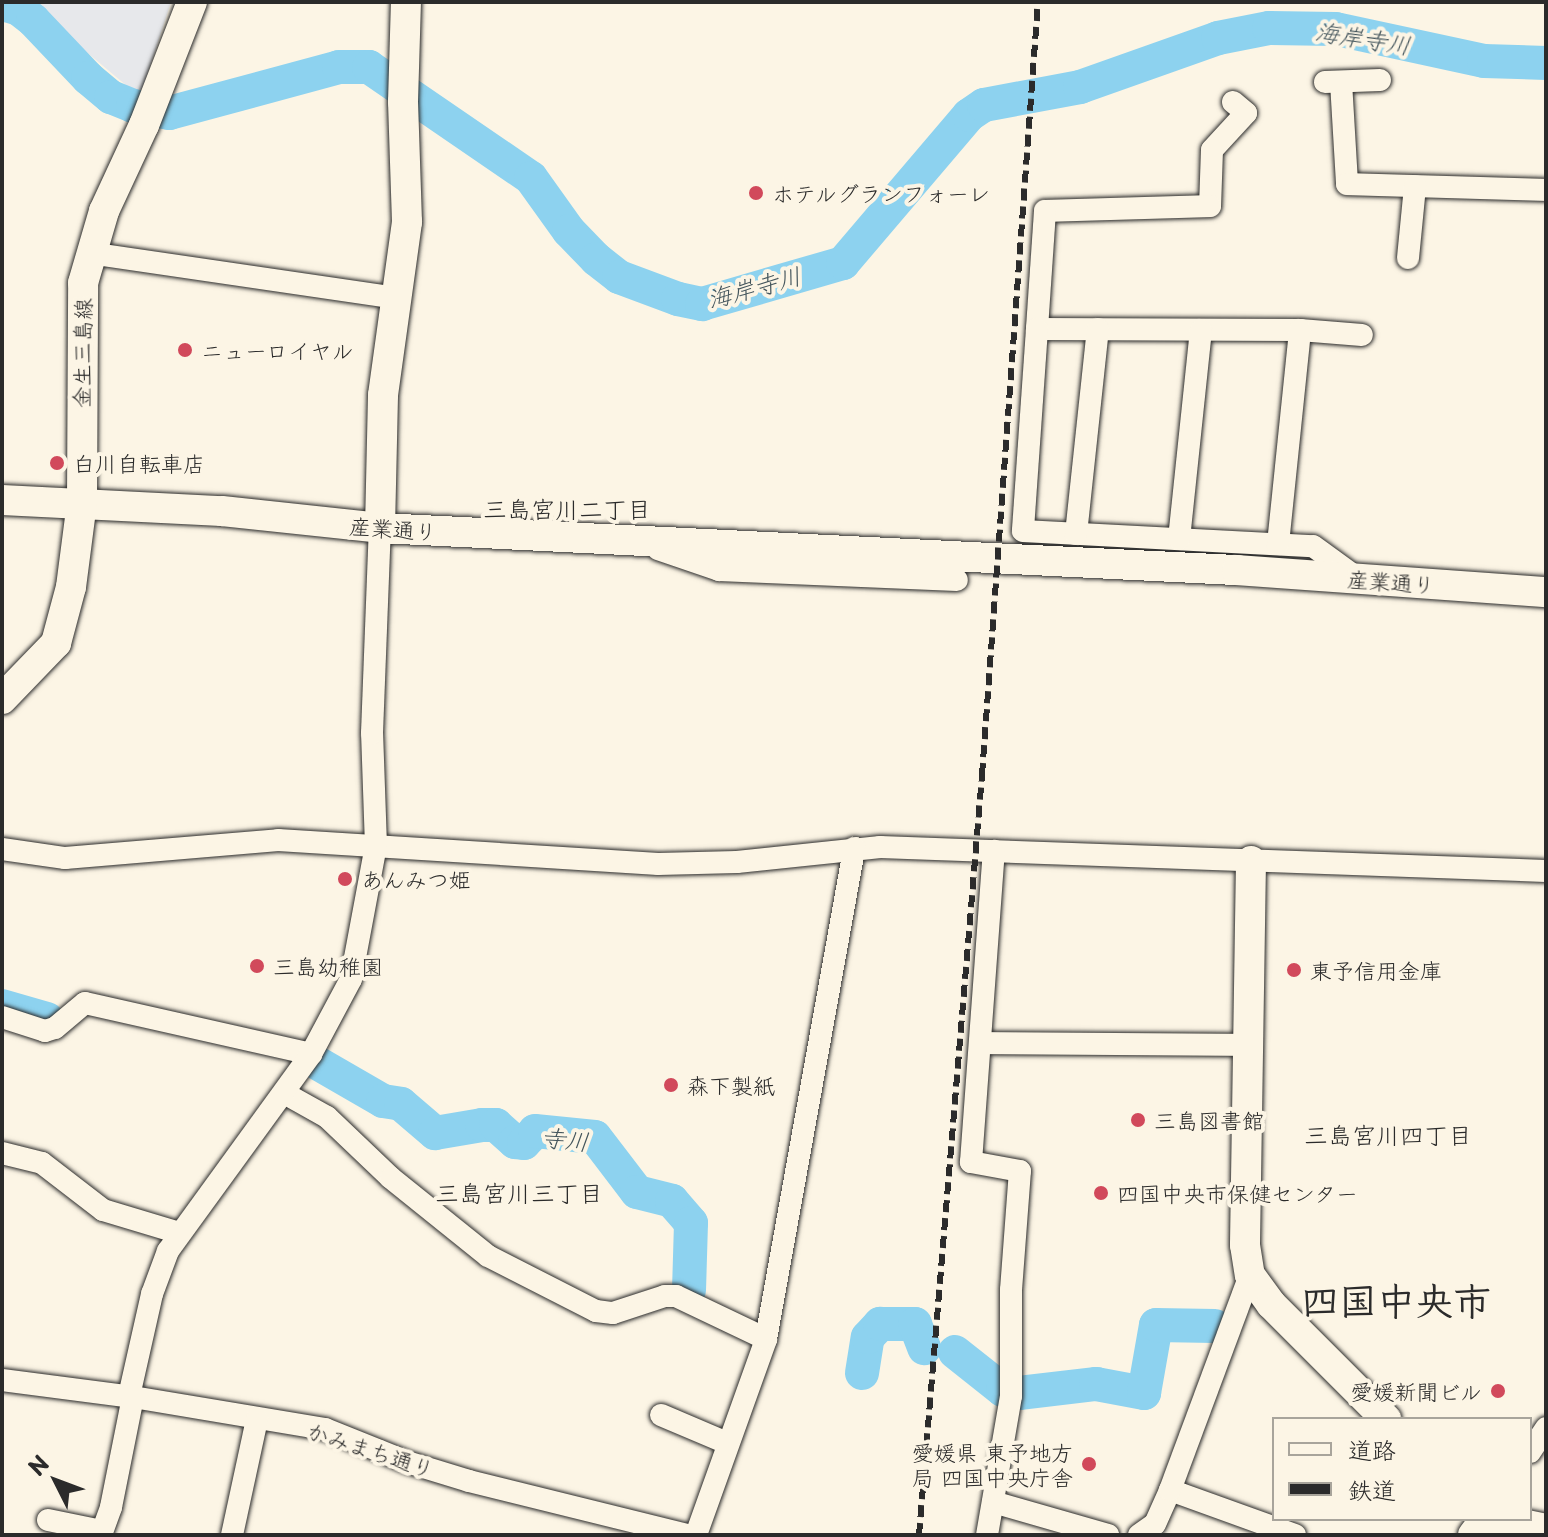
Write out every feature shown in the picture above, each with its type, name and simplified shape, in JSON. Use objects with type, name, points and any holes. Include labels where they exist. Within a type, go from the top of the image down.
[{"type":"street","name":"金生三島線","points":[[2,699],[56,643],[71,587],[82,502],[81,308],[89,253],[192,2]]},
{"type":"street","points":[[48,1520],[102,1533],[111,1507],[152,1294],[179,1233],[311,1054],[351,979],[376,846],[372,733],[383,395],[399,298],[407,222],[403,91],[406,2]]},
{"type":"street","points":[[1380,80],[1333,82],[1347,184],[1546,190]]},
{"type":"street","points":[[1233,102],[1246,113],[1212,150],[1210,206],[1045,211],[1023,531],[1313,546],[1357,578]]},
{"type":"street","points":[[1408,258],[1415,186]]},
{"type":"street","points":[[89,253],[399,298]]},
{"type":"street","points":[[1037,329],[1300,330],[1362,335]]},
{"type":"street","points":[[1076,534],[1098,329]]},
{"type":"street","points":[[1179,539],[1201,330]]},
{"type":"street","points":[[1278,544],[1300,330]]},
{"type":"street","name":"産業通り","points":[[2,500],[222,511],[380,528],[1237,570],[1546,592]]},
{"type":"street","points":[[639,542],[719,570],[957,580]]},
{"type":"street","points":[[2,849],[65,858],[278,840],[658,864],[737,862],[854,848],[1546,871]]},
{"type":"street","points":[[696,1535],[766,1339],[854,848]]},
{"type":"street","points":[[987,1535],[1011,1391],[1011,1290],[1020,1171],[971,1162],[994,851]]},
{"type":"street","points":[[1251,861],[1245,1245],[1250,1275],[1271,1304],[1384,1417]]},
{"type":"street","points":[[2,1017],[45,1031],[55,1028],[85,1003],[311,1054]]},
{"type":"street","points":[[982,1043],[1249,1045]]},
{"type":"street","points":[[284,1093],[327,1117],[391,1178],[488,1256],[596,1311],[613,1313],[665,1296],[676,1296],[766,1339]]},
{"type":"street","points":[[2,1153],[42,1163],[103,1210],[179,1233]]},
{"type":"street","points":[[1139,1535],[1155,1524],[1170,1490],[1250,1275]]},
{"type":"street","name":"かみまち通り","points":[[2,1380],[131,1396],[325,1429],[407,1462],[469,1481],[688,1535]]},
{"type":"street","points":[[661,1415],[727,1443]]},
{"type":"street","points":[[232,1535],[257,1419]]},
{"type":"street","points":[[1532,1449],[1546,1428]]},
{"type":"street","points":[[1170,1490],[1295,1535]]},
{"type":"street","points":[[993,1502],[1108,1535]]},
{"type":"street","points":[[1508,1521],[1546,1529]]},
{"type":"shaded area","points":[[27,2],[171,2],[140,97]]},
{"type":"waterway","name":"海岸寺川","points":[[2,4],[19,9],[33,20],[88,78],[111,97],[133,106],[169,113],[339,67],[369,67],[531,178],[569,231],[619,277],[678,299],[702,304],[843,263],[969,115],[984,105],[1080,87],[1218,38],[1269,28],[1336,29],[1484,61],[1546,63]]},
{"type":"waterway","name":"寺川","points":[[2,1006],[47,1019]]},
{"type":"waterway","name":"寺川","points":[[319,1064],[383,1101],[401,1104],[435,1133],[496,1125],[515,1142],[524,1143],[535,1131],[595,1137],[637,1192],[672,1201],[691,1223],[689,1290]]},
{"type":"waterway","name":"寺川","points":[[862,1373],[868,1337],[880,1324],[915,1324],[924,1348]]},
{"type":"waterway","name":"寺川","points":[[955,1352],[1003,1390],[1019,1393],[1096,1384],[1144,1393],[1156,1325],[1215,1326]]},
{"type":"railway","points":[[919,1535],[982,775],[1038,2]]},
{"type":"place","name":"ホテルグランフォーレ","points":[[756,193]]},
{"type":"place","name":"ニューロイヤル","points":[[185,350]]},
{"type":"place","name":"白川自転車店","points":[[57,463]]},
{"type":"place","name":"あんみつ姫","points":[[345,879]]},
{"type":"place","name":"三島幼稚園","points":[[257,966]]},
{"type":"place","name":"東予信用金庫","points":[[1294,970]]},
{"type":"place","name":"森下製紙","points":[[671,1085]]},
{"type":"place","name":"三島図書館","points":[[1138,1120]]},
{"type":"place","name":"四国中央市保健センター","points":[[1101,1193]]},
{"type":"place","name":"愛媛新聞ビル","points":[[1498,1391]]},
{"type":"place","name":"愛媛県 東予地方 局 四国中央庁舎","points":[[1089,1464]]},
{"type":"district","name":"三島宮川二丁目","points":[[567,509]]},
{"type":"district","name":"三島宮川四丁目","points":[[1388,1135]]},
{"type":"district","name":"三島宮川三丁目","points":[[519,1193]]},
{"type":"district","name":"四国中央市","points":[[1396,1300]]}]
